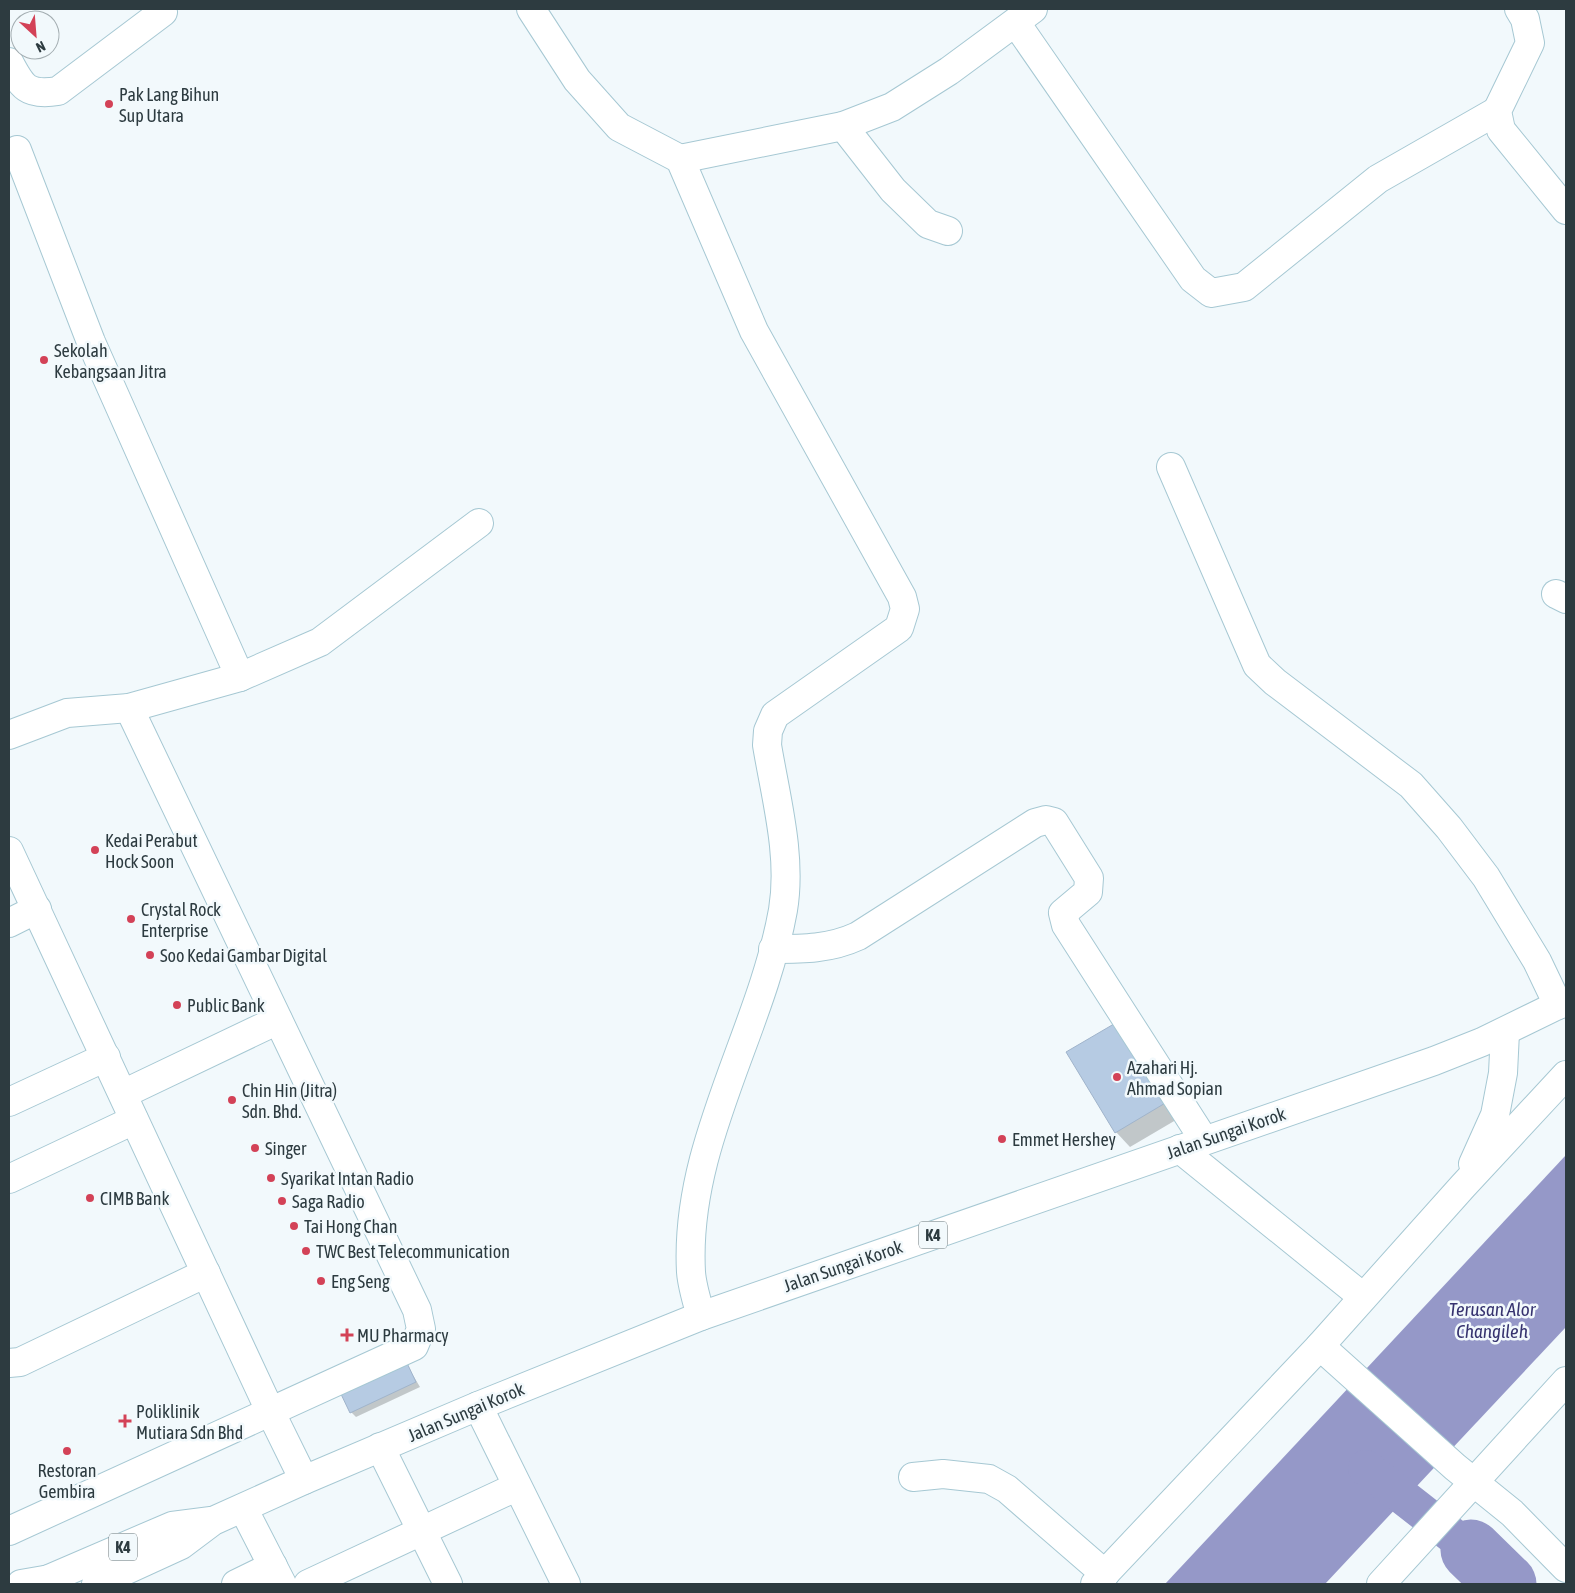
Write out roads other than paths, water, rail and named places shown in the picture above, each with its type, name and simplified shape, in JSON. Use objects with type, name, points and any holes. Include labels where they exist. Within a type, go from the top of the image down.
[{"type":"main road","points":[[531,9],[577,80],[619,127],[680,159],[754,331],[902,598],[905,609],[899,628],[776,715],[768,731],[766,745],[786,860],[783,910],[755,1013],[716,1119],[699,1178],[694,1206],[691,1273],[700,1316]]},
{"type":"main road","points":[[680,159],[843,126],[892,107],[949,71],[1024,16],[1193,279],[1211,293],[1244,287],[1378,179],[1497,111],[1530,43],[1525,19],[1519,9]]},
{"type":"main road","points":[[9,62],[22,86],[40,94],[58,90],[162,10]]},
{"type":"main road","points":[[1497,111],[1501,130],[1566,210]]},
{"type":"main road","points":[[843,126],[893,190],[928,224],[948,231]]},
{"type":"main road","points":[[17,150],[91,342],[240,678]]},
{"type":"main road","points":[[1171,467],[1257,665],[1275,682],[1411,785],[1450,828],[1486,877],[1562,1003]]},
{"type":"main road","points":[[9,735],[67,713],[129,708],[240,678],[320,642],[479,523]]},
{"type":"main road","points":[[9,1531],[271,1413],[414,1346],[421,1329],[417,1310],[129,708]]},
{"type":"main road","points":[[773,949],[815,949],[839,945],[852,939],[1035,823],[1046,820],[1054,822],[1089,878],[1090,885],[1088,892],[1063,913],[1066,925],[1192,1144],[1363,1297]]},
{"type":"main road","points":[[9,851],[304,1480]]},
{"type":"main road","points":[[9,923],[37,910]]},
{"type":"main road","name":"Jalan Sungai Korok","points":[[96,1584],[181,1545],[213,1521],[304,1480],[478,1406],[700,1316],[1434,1061],[1505,1032],[1562,1003]]},
{"type":"main road","points":[[123,1094],[278,1020]]},
{"type":"main road","points":[[1463,1186],[1495,1115],[1503,1073],[1505,1032]]},
{"type":"main road","points":[[9,1102],[106,1057]]},
{"type":"main road","points":[[913,1477],[943,1474],[988,1479],[1008,1489],[1100,1579],[1320,1346],[1463,1186],[1566,1075]]},
{"type":"main road","points":[[9,1179],[134,1120]]},
{"type":"main road","points":[[9,1363],[20,1362],[206,1272]]},
{"type":"main road","points":[[1320,1346],[1465,1475],[1512,1513],[1566,1568]]},
{"type":"main road","points":[[1381,1584],[1450,1507],[1465,1475],[1566,1382]]},
{"type":"main road","points":[[478,1406],[516,1487],[566,1584]]},
{"type":"main road","points":[[380,1447],[448,1584]]},
{"type":"main road","points":[[308,1584],[516,1487]]},
{"type":"main road","points":[[236,1584],[278,1575],[244,1508]]},
{"type":"main road","name":"Jalan Sungai Korok","points":[[21,1584],[44,1581],[172,1526],[213,1521]]},
{"type":"water","name":"Terusan Alor Changileh","points":[[1566,1155],[1566,1327],[1325,1584],[1165,1584]]},
{"type":"waterway","points":[[1366,1468],[1471,1550]]},
{"type":"waterway","points":[[1471,1550],[1506,1584]]},
{"type":"place","name":"Pak Lang Bihun Sup Utara","points":[[109,104]]},
{"type":"place","name":"Sekolah Kebangsaan Jitra","points":[[44,360]]},
{"type":"place","name":"Kedai Perabut Hock Soon","points":[[95,850]]},
{"type":"place","name":"Crystal Rock Enterprise","points":[[131,919]]},
{"type":"place","name":"Soo Kedai Gambar Digital","points":[[150,955]]},
{"type":"place","name":"Public Bank","points":[[177,1005]]},
{"type":"place","name":"Azahari Hj. Ahmad Sopian","points":[[1117,1077]]},
{"type":"place","name":"Chin Hin (Jitra) Sdn. Bhd.","points":[[232,1100]]},
{"type":"place","name":"Emmet Hershey","points":[[1002,1139]]},
{"type":"place","name":"Singer","points":[[255,1148]]},
{"type":"place","name":"Syarikat Intan Radio","points":[[271,1178]]},
{"type":"place","name":"CIMB Bank","points":[[90,1198]]},
{"type":"place","name":"Saga Radio","points":[[282,1201]]},
{"type":"place","name":"Tai Hong Chan","points":[[294,1226]]},
{"type":"place","name":"TWC Best Telecommunication","points":[[306,1251]]},
{"type":"place","name":"Eng Seng","points":[[321,1281]]},
{"type":"place","name":"MU Pharmacy","points":[[347,1335]]},
{"type":"place","name":"Poliklinik Mutiara Sdn Bhd","points":[[125,1421]]},
{"type":"place","name":"Restoran Gembira","points":[[67,1451]]}]
